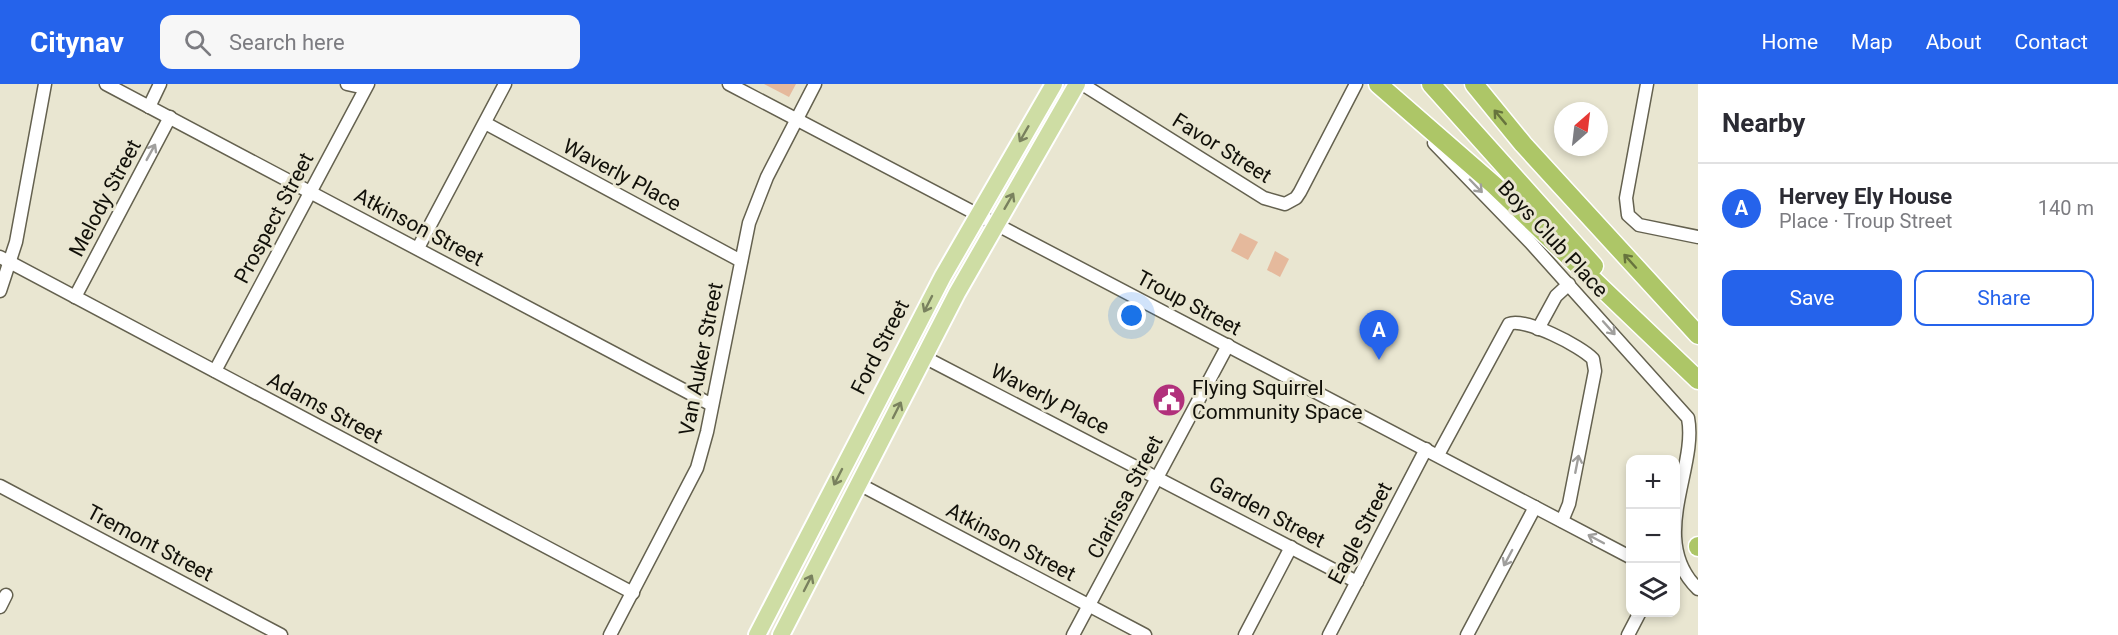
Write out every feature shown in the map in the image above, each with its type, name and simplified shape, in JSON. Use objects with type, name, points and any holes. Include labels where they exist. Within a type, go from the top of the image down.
[{"type":"highway","points":[[1377,84],[1494,185],[1698,380]]},
{"type":"highway","points":[[1431,84],[1698,380]]},
{"type":"highway","points":[[1474,84],[1530,152],[1698,335]]},
{"type":"main road","name":"Ford Street","points":[[757,635],[932,296],[1054,84]]},
{"type":"main road","name":"Ford Street","points":[[781,635],[924,357],[996,224],[1077,84]]},
{"type":"street","points":[[0,291],[45,84]]},
{"type":"street","name":"Atkinson Street","points":[[106,84],[712,405]]},
{"type":"street","points":[[149,107],[160,84]]},
{"type":"street","points":[[347,84],[366,86]]},
{"type":"street","points":[[418,248],[505,84]]},
{"type":"street","name":"Troup Street","points":[[729,84],[1626,554]]},
{"type":"street","name":"Van Auker Street","points":[[610,635],[697,468],[756,201],[815,84]]},
{"type":"street","name":"Favor Street","points":[[1082,84],[1264,198],[1285,204],[1296,198],[1300,192],[1356,84]]},
{"type":"street","name":"Boys Club Place","points":[[1377,84],[1569,284],[1678,404],[1693,428],[1694,443],[1679,528],[1679,554],[1687,574],[1698,589]]},
{"type":"street","points":[[1647,84],[1626,198],[1627,212],[1631,220],[1643,226],[1698,237]]},
{"type":"street","name":"Prospect Street","points":[[215,371],[312,192],[366,86]]},
{"type":"street","name":"Melody Street","points":[[75,297],[170,117]]},
{"type":"street","name":"Waverly Place","points":[[485,123],[741,261]]},
{"type":"street","name":"Adams Street","points":[[6,260],[633,593]]},
{"type":"street","points":[[1538,329],[1556,296],[1569,284]]},
{"type":"street","name":"Eagle Street","points":[[1329,635],[1357,582],[1506,327],[1520,322],[1587,353],[1593,359],[1595,367],[1569,504],[1562,521]]},
{"type":"street","name":"Clarissa Street","points":[[1073,635],[1228,345]]},
{"type":"street","name":"Waverly Place","points":[[924,357],[1158,476]]},
{"type":"street","name":"Garden Street","points":[[1158,476],[1357,582]]},
{"type":"street","name":"Atkinson Street","points":[[859,484],[1145,635]]},
{"type":"street","name":"Tremont Street","points":[[0,486],[281,635]]},
{"type":"street","points":[[1467,635],[1536,507]]},
{"type":"street","points":[[1245,635],[1291,547]]},
{"type":"street","points":[[0,607],[6,595]]},
{"type":"street","points":[[1628,635],[1637,617]]},
{"type":"shaded area","points":[[764,84],[796,84],[789,97]]},
{"type":"shaded area","points":[[1240,233],[1258,242],[1248,260],[1231,251]]},
{"type":"shaded area","points":[[1275,251],[1289,259],[1280,277],[1267,270]]},
{"type":"place","name":"Hervey Ely House","points":[[1379,360]]},
{"type":"place","name":"Flying Squirrel Community Space","points":[[1169,400]]}]
